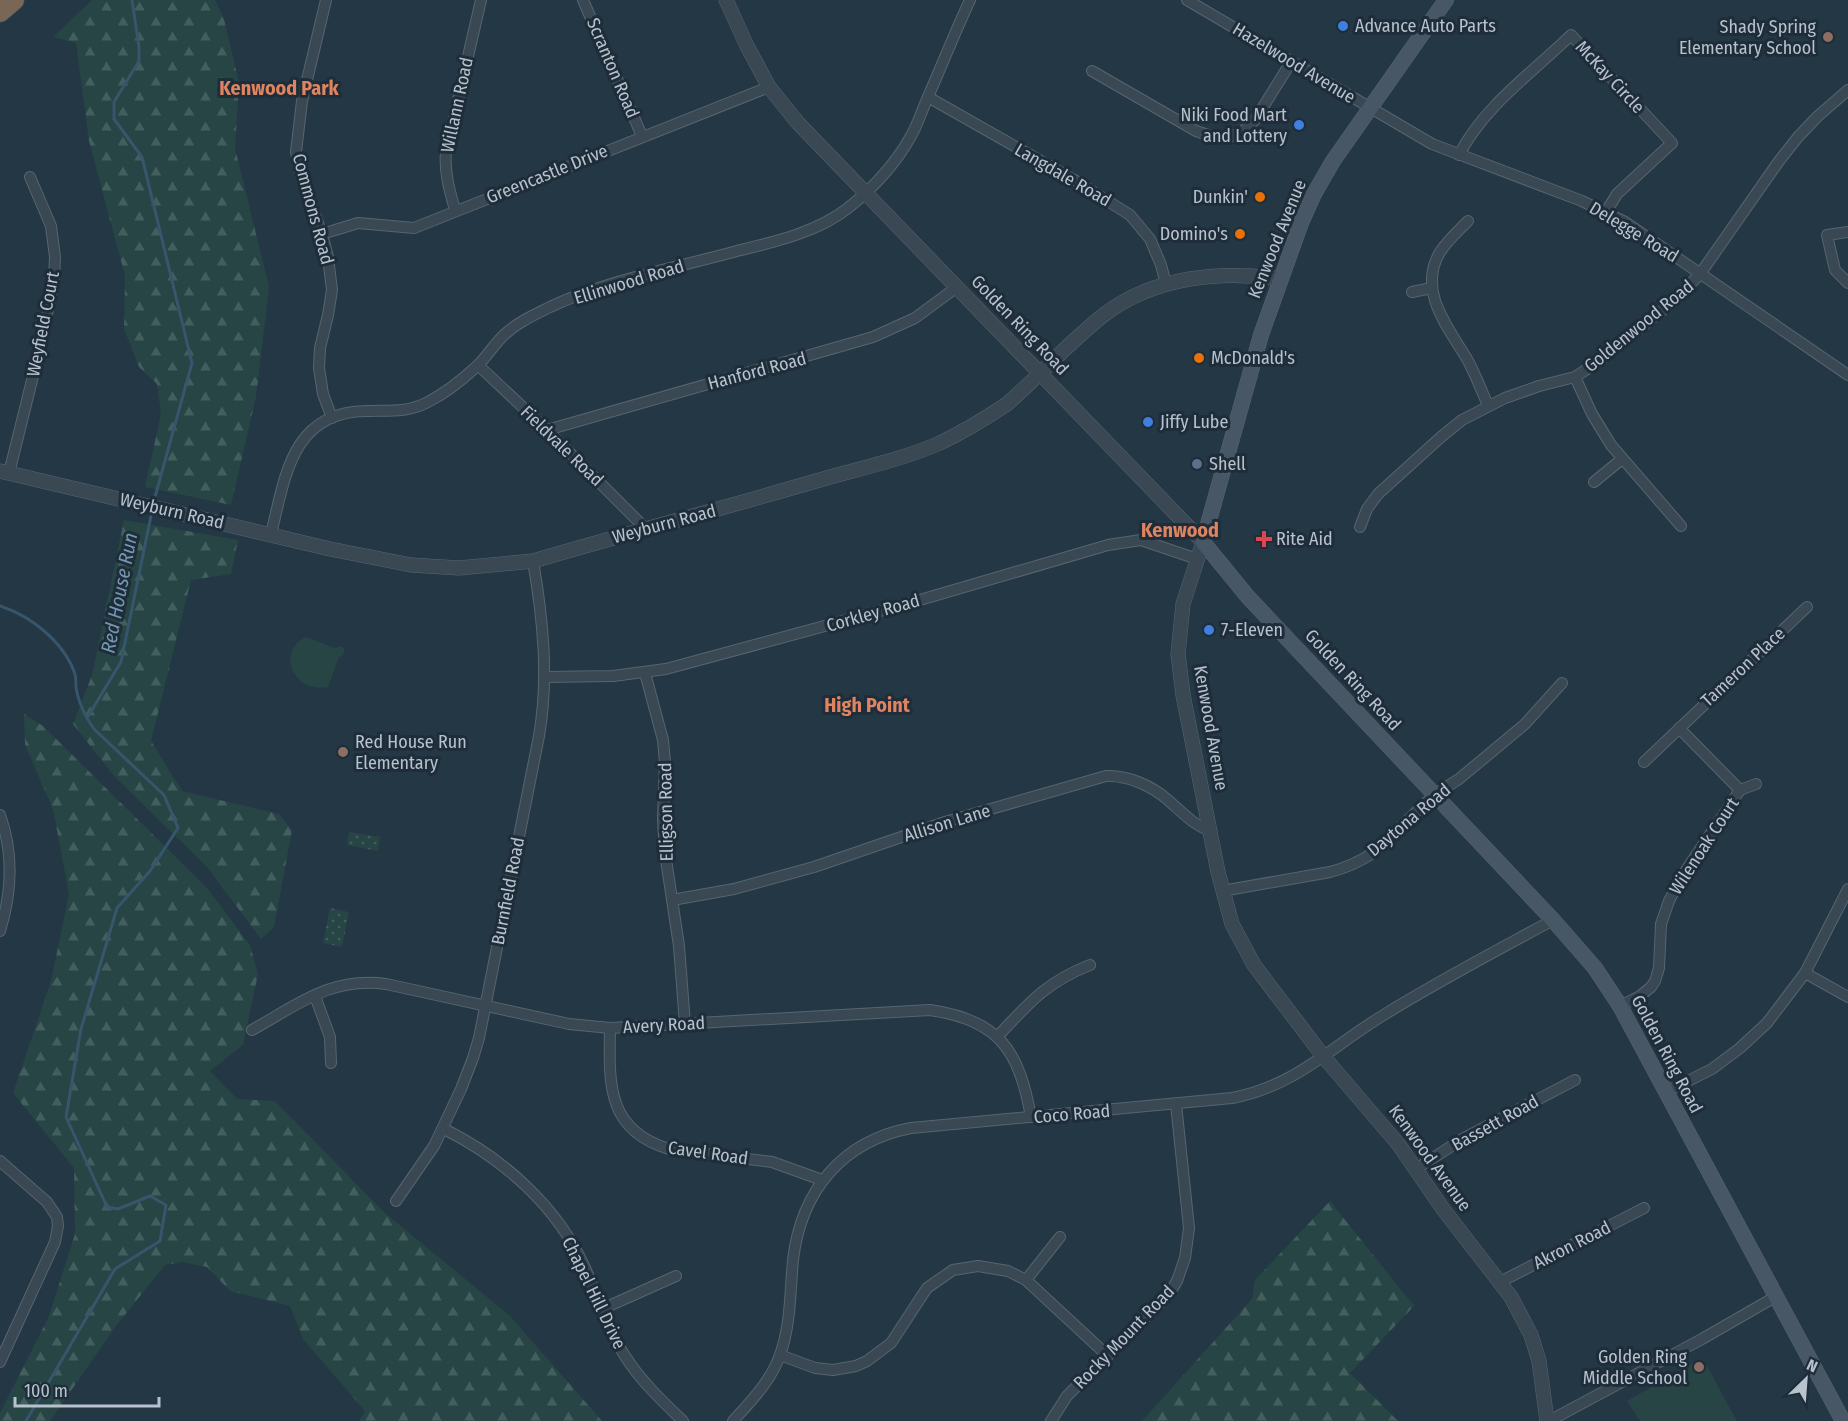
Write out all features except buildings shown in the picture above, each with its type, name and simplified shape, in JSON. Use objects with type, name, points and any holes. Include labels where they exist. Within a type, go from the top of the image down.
[{"type":"highway","points":[[0,12],[14,0]]},
{"type":"main road","name":"Kenwood Avenue","points":[[1203,542],[1261,335],[1311,200],[1333,161],[1446,0]]},
{"type":"main road","name":"Golden Ring Road","points":[[1203,542],[1243,591],[1554,920],[1595,968],[1620,1006],[1843,1421]]},
{"type":"street","name":"Commons Road","points":[[326,0],[302,101],[296,152],[302,179],[328,257],[332,290],[320,348],[319,369],[323,394],[332,418]]},
{"type":"street","name":"Willann Road","points":[[455,210],[448,186],[446,152],[481,0]]},
{"type":"street","name":"Scranton Road","points":[[583,0],[642,136]]},
{"type":"street","name":"Golden Ring Road","points":[[726,0],[768,87],[798,123],[1203,542]]},
{"type":"street","name":"Ellinwood Road","points":[[271,534],[285,476],[294,453],[308,433],[332,418],[350,412],[396,412],[418,407],[440,396],[478,366],[506,333],[519,323],[553,306],[595,290],[769,243],[839,215],[884,173],[911,136],[970,0]]},
{"type":"street","name":"Hazelwood Avenue","points":[[1187,0],[1369,108]]},
{"type":"street","name":"McKay Circle","points":[[1459,155],[1468,137],[1485,116],[1572,35],[1672,143],[1617,194],[1606,212]]},
{"type":"street","points":[[1092,71],[1196,131],[1216,138],[1225,138],[1241,133],[1255,120],[1291,62]]},
{"type":"street","name":"Greencastle Drive","points":[[322,234],[358,223],[414,228],[768,87]]},
{"type":"street","name":"Goldenwood Road","points":[[1360,527],[1367,509],[1378,494],[1462,420],[1488,405],[1539,386],[1575,377],[1595,364],[1675,300],[1701,274],[1792,145],[1818,116],[1848,90]]},
{"type":"street","name":"Langdale Road","points":[[928,97],[1130,215],[1150,238],[1166,284]]},
{"type":"street","name":"Delegge Road","points":[[1369,108],[1432,144],[1606,212],[1653,240],[1848,375]]},
{"type":"street","name":"Weyfield Court","points":[[5,472],[54,280],[55,257],[51,226],[30,177]]},
{"type":"street","points":[[1468,221],[1440,251],[1433,274],[1432,288],[1442,317],[1468,360],[1488,405]]},
{"type":"street","points":[[1848,232],[1827,235],[1835,270],[1848,283]]},
{"type":"street","name":"Weyburn Road","points":[[5,472],[330,549],[411,565],[459,568],[533,561],[906,455],[939,443],[1007,404],[1105,314],[1151,288],[1217,276],[1280,279]]},
{"type":"street","name":"Hanford Road","points":[[547,430],[873,337],[915,318],[957,287]]},
{"type":"street","points":[[1412,292],[1432,288]]},
{"type":"street","name":"Fieldvale Road","points":[[478,366],[547,430],[645,528]]},
{"type":"street","points":[[1575,377],[1602,432],[1622,459],[1681,526]]},
{"type":"street","points":[[1594,482],[1622,459]]},
{"type":"street","name":"Corkley Road","points":[[544,677],[613,676],[645,673],[677,666],[821,628],[1131,540],[1141,540],[1197,559]]},
{"type":"street","name":"Kenwood Avenue","points":[[1203,542],[1181,614],[1178,654],[1183,694],[1210,831],[1222,891],[1232,924],[1254,965],[1323,1056],[1386,1128],[1519,1310],[1533,1341],[1543,1377],[1548,1421]]},
{"type":"street","name":"Burnfield Road","points":[[396,1201],[425,1161],[444,1129],[473,1058],[485,1006],[542,716],[544,677],[541,616],[533,561]]},
{"type":"street","name":"Tameron Place","points":[[1644,762],[1807,607]]},
{"type":"street","name":"Elligson Road","points":[[645,673],[663,740],[664,844],[679,946],[685,1023]]},
{"type":"street","name":"Daytona Road","points":[[1222,891],[1347,867],[1373,853],[1434,795],[1459,778],[1525,724],[1562,683]]},
{"type":"street","points":[[1679,728],[1740,790]]},
{"type":"street","name":"Allison Lane","points":[[672,900],[734,889],[814,867],[945,822],[1106,776],[1122,777],[1151,788],[1166,797],[1196,825],[1210,831]]},
{"type":"street","name":"Wilenoak Court","points":[[1620,1006],[1647,991],[1655,981],[1659,968],[1661,924],[1669,901],[1682,876],[1740,790],[1756,784]]},
{"type":"street","points":[[0,815],[8,846],[11,873],[9,896],[0,931]]},
{"type":"street","points":[[1666,1092],[1712,1068],[1767,1023],[1805,973],[1848,889]]},
{"type":"street","name":"Coco Road","points":[[733,1421],[762,1389],[780,1355],[790,1301],[796,1243],[806,1209],[822,1180],[850,1153],[885,1134],[911,1128],[1232,1098],[1265,1090],[1298,1075],[1411,998],[1554,920]]},
{"type":"street","points":[[997,1037],[1043,990],[1064,976],[1090,965]]},
{"type":"street","points":[[1805,973],[1848,997]]},
{"type":"street","name":"Avery Road","points":[[252,1030],[332,987],[374,982],[568,1023],[610,1028],[930,1010],[960,1016],[980,1025],[997,1037],[1010,1051],[1020,1070],[1031,1117]]},
{"type":"street","points":[[315,996],[330,1037],[332,1064]]},
{"type":"street","name":"Cavel Road","points":[[610,1028],[611,1090],[620,1115],[633,1131],[653,1144],[669,1149],[772,1162],[822,1180]]},
{"type":"street","name":"Bassett Road","points":[[1416,1169],[1464,1138],[1575,1080]]},
{"type":"street","name":"Rocky Mount Road","points":[[1051,1421],[1068,1396],[1169,1294],[1178,1281],[1185,1258],[1189,1228],[1176,1104]]},
{"type":"street","name":"Chapel Hill Drive","points":[[444,1129],[500,1163],[549,1211],[578,1255],[624,1356],[652,1390],[683,1421]]},
{"type":"street","points":[[0,1161],[47,1202],[54,1210],[58,1226],[51,1252],[0,1362]]},
{"type":"street","name":"Akron Road","points":[[1500,1282],[1644,1208]]},
{"type":"street","points":[[1026,1280],[1060,1237]]},
{"type":"street","points":[[780,1355],[815,1368],[833,1370],[856,1366],[884,1350],[901,1329],[927,1288],[953,1270],[978,1266],[1008,1271],[1026,1280],[1108,1356]]},
{"type":"street","points":[[602,1309],[676,1276]]},
{"type":"street","points":[[1548,1421],[1702,1339],[1775,1297]]},
{"type":"green space","points":[[92,0],[215,0],[224,19],[239,83],[235,148],[269,287],[256,397],[231,505],[145,487],[161,414],[157,384],[139,367],[124,329],[125,276],[89,141],[76,43],[53,37]]},
{"type":"green space","points":[[124,520],[238,540],[231,574],[191,580],[151,741],[182,791],[279,814],[292,830],[274,927],[261,939],[207,867],[115,777],[73,724],[92,675]]},
{"type":"green space","points":[[306,637],[335,648],[340,646],[345,649],[343,655],[339,657],[328,687],[305,684],[292,669],[290,660],[292,651],[297,643]]},
{"type":"green space","points":[[24,714],[43,726],[208,889],[250,945],[258,974],[243,1045],[210,1071],[237,1099],[275,1101],[385,1213],[510,1316],[602,1421],[359,1421],[365,1411],[303,1339],[290,1306],[230,1291],[207,1267],[182,1262],[165,1265],[116,1326],[50,1421],[0,1421],[0,1413],[49,1316],[75,1234],[74,1168],[13,1093],[51,981],[69,894],[53,809],[25,745]]},
{"type":"green space","points":[[349,832],[380,837],[378,851],[347,845]]},
{"type":"green space","points":[[330,908],[349,912],[342,947],[323,943]]},
{"type":"green space","points":[[1330,1201],[1414,1306],[1350,1373],[1398,1421],[1142,1421],[1252,1299],[1255,1280]]},
{"type":"green space","points":[[1694,1362],[1707,1366],[1737,1421],[1640,1421],[1627,1401]]},
{"type":"waterway","name":"Red House Run","points":[[132,0],[139,61],[114,102],[114,119],[142,157],[192,363],[153,504]]},
{"type":"waterway","name":"Red House Run","points":[[26,1421],[115,1269],[160,1241],[166,1205],[150,1196],[118,1209],[107,1207],[66,1117],[81,1029],[117,908],[150,871],[178,828],[164,795],[94,729],[87,718],[121,662],[152,511]]},
{"type":"waterway","points":[[0,606],[34,623],[63,651],[75,674],[78,696],[87,718]]},
{"type":"place","name":"Advance Auto Parts","points":[[1343,26]]},
{"type":"place","name":"Shady Spring Elementary School","points":[[1828,37]]},
{"type":"place","name":"Niki Food Mart and Lottery","points":[[1299,125]]},
{"type":"place","name":"Dunkin'","points":[[1260,197]]},
{"type":"place","name":"Domino's","points":[[1240,234]]},
{"type":"place","name":"McDonald's","points":[[1199,358]]},
{"type":"place","name":"Jiffy Lube","points":[[1148,422]]},
{"type":"place","name":"Shell","points":[[1197,464]]},
{"type":"place","name":"Rite Aid","points":[[1264,539]]},
{"type":"place","name":"7-Eleven","points":[[1209,630]]},
{"type":"place","name":"Red House Run Elementary","points":[[343,752]]},
{"type":"place","name":"Golden Ring Middle School","points":[[1699,1367]]},
{"type":"district","name":"Kenwood Park","points":[[279,88]]},
{"type":"district","name":"Kenwood","points":[[1180,530]]},
{"type":"district","name":"High Point","points":[[867,705]]}]
